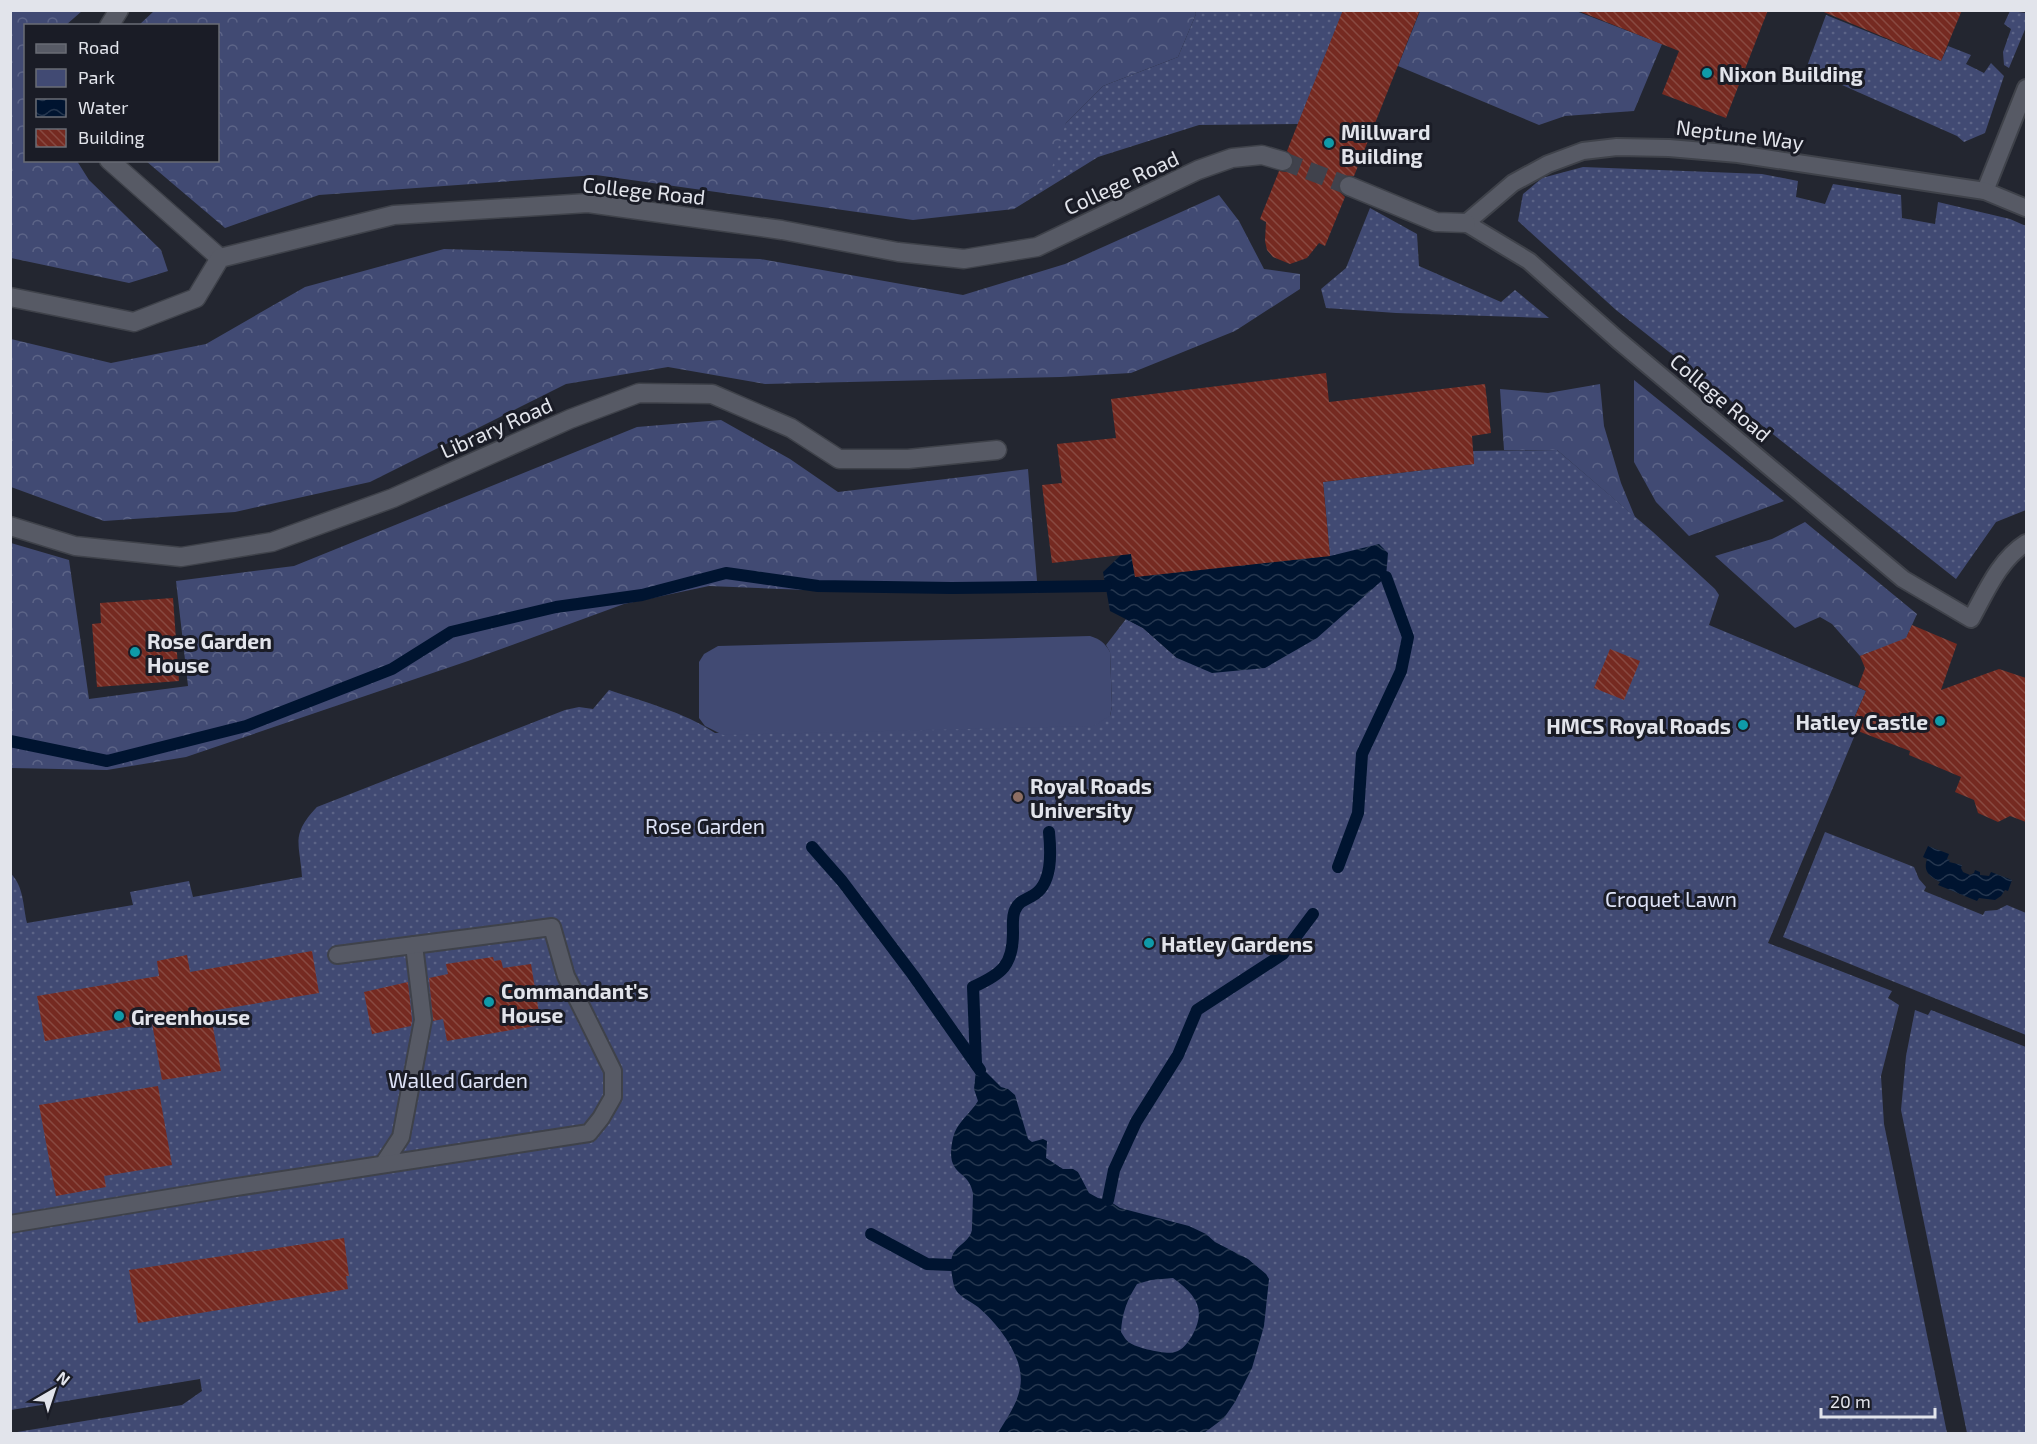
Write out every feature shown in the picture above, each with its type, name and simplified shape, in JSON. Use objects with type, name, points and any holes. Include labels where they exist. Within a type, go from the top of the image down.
[{"type":"street","points":[[110,24],[119,10]]},
{"type":"street","name":"College Road","points":[[220,258],[394,215],[588,203],[782,230],[898,252],[964,259],[1037,246],[1198,170],[1232,158],[1262,156],[1283,161]]},
{"type":"street","points":[[10,297],[134,322],[196,298],[220,258],[111,162]]},
{"type":"street","name":"College Road","points":[[1349,186],[1436,222],[1466,223]]},
{"type":"street","name":"Library Road","points":[[10,526],[75,546],[181,556],[272,542],[393,498],[570,419],[639,393],[712,394],[791,428],[839,459],[908,459],[997,450]]},
{"type":"lane","points":[[1985,191],[2026,88]]},
{"type":"lane","name":"Neptune Way","points":[[1466,223],[1513,183],[1548,164],[1583,151],[1617,147],[1669,148],[1738,154],[1985,191],[2026,208]]},
{"type":"lane","name":"College Road","points":[[1466,223],[1529,261],[1618,340],[1903,579],[1971,620],[2004,562],[2026,543]]},
{"type":"lane","points":[[10,1224],[384,1163],[589,1133],[613,1098],[613,1071],[566,976],[552,927],[337,955]]},
{"type":"lane","points":[[384,1163],[401,1137],[423,1020],[414,945]]},
{"type":"green space","points":[[1195,10],[1196,14],[1178,57],[1103,86],[1066,123],[1051,171],[1014,209],[913,220],[596,175],[319,195],[225,228],[147,162],[219,162],[219,24],[140,24],[154,11]]},
{"type":"green space","points":[[10,11],[82,11],[67,24],[24,24],[24,162],[78,162],[89,180],[161,250],[168,271],[129,283],[11,258]]},
{"type":"green space","points":[[1195,11],[1343,11],[1298,124],[1199,125],[1098,157],[1014,209],[1066,123],[1103,86],[1178,57],[1196,14]]},
{"type":"green space","points":[[1420,11],[1576,11],[1662,44],[1634,111],[1565,116],[1539,125],[1398,66]]},
{"type":"green space","points":[[2010,11],[2026,13],[2026,27],[2009,68],[2004,65],[2003,52],[2011,29],[2004,24]]},
{"type":"green space","points":[[1826,15],[1941,61],[1948,46],[1971,55],[1966,64],[1984,73],[1991,63],[2004,76],[1985,133],[1964,142],[1957,136],[1806,69]]},
{"type":"green space","points":[[1583,167],[1762,174],[1798,181],[1796,197],[1825,204],[1833,184],[1901,195],[1902,218],[1935,224],[1938,202],[2010,219],[2026,226],[2026,510],[1996,522],[1956,579],[1616,310],[1518,221],[1523,194],[1542,178]]},
{"type":"green space","points":[[1219,195],[1239,221],[1264,269],[1300,274],[1300,289],[1235,331],[1131,373],[1061,377],[765,384],[668,367],[566,384],[370,482],[235,512],[104,521],[11,487],[11,339],[111,363],[206,344],[305,287],[444,249],[760,259],[963,295],[1065,264]]},
{"type":"green space","points":[[1370,208],[1417,234],[1419,266],[1501,302],[1515,290],[1549,318],[1396,313],[1326,308],[1321,289],[1346,268]]},
{"type":"green space","points":[[1634,380],[1784,501],[1689,536],[1656,502],[1634,462]]},
{"type":"green space","points":[[1600,384],[1604,426],[1621,483],[1635,517],[1557,450],[1504,450],[1500,389],[1548,393]]},
{"type":"green space","points":[[721,420],[790,459],[838,492],[1028,469],[1038,593],[806,590],[709,586],[624,604],[468,661],[186,757],[107,770],[11,768],[11,543],[69,560],[89,699],[188,686],[176,581],[294,566],[637,427]]},
{"type":"green space","points":[[1557,450],[1653,532],[1715,589],[1719,595],[1709,625],[1866,691],[1850,727],[1857,730],[1768,943],[1892,991],[1888,998],[1899,1005],[1881,1076],[1884,1124],[1947,1433],[11,1433],[182,1405],[202,1391],[200,1379],[11,1410],[10,873],[18,884],[27,923],[133,905],[130,892],[189,881],[193,897],[302,877],[300,833],[303,825],[317,807],[565,710],[579,707],[593,709],[609,690],[677,713],[715,733],[1110,716],[1112,706],[1110,652],[1106,645],[1126,619],[1143,628],[1177,658],[1330,556],[1323,482],[1474,464],[1473,451]]},
{"type":"green space","points":[[1805,522],[1917,614],[1893,667],[1876,650],[1860,656],[1832,624],[1820,617],[1795,628],[1715,556],[1772,539]]},
{"type":"green space","points":[[1090,636],[1102,642],[1110,652],[1112,706],[1110,716],[1093,726],[723,735],[705,726],[699,718],[699,662],[704,654],[718,646]]},
{"type":"green space","points":[[1825,832],[1914,867],[1919,879],[1926,887],[1924,891],[1983,915],[1985,911],[1997,910],[2007,905],[2026,913],[2026,1035],[1783,937]]},
{"type":"green space","points":[[1915,1010],[1928,1015],[1931,1010],[2026,1047],[2026,1433],[1967,1433],[1901,1110],[1906,1056]]},
{"type":"water","points":[[1379,544],[1388,553],[1386,577],[1317,638],[1265,668],[1212,673],[1177,658],[1143,628],[1110,611],[1103,572],[1121,555],[1131,554],[1135,577],[1330,556]]},
{"type":"water","points":[[1928,846],[1949,854],[1947,859],[1950,860],[1949,862],[1962,865],[1963,872],[1970,875],[1975,870],[1980,872],[1980,875],[1989,876],[1991,872],[2012,880],[2008,891],[2005,890],[1995,900],[1979,898],[1977,901],[1938,885],[1940,882],[1928,873],[1927,859],[1923,857]]},
{"type":"water","points":[[976,1070],[984,1070],[1001,1087],[1015,1095],[1028,1139],[1032,1142],[1043,1139],[1047,1141],[1046,1158],[1063,1169],[1073,1169],[1078,1172],[1089,1193],[1108,1200],[1120,1208],[1189,1226],[1248,1259],[1266,1274],[1269,1279],[1264,1326],[1252,1368],[1224,1418],[1204,1433],[998,1433],[1019,1394],[1021,1377],[1019,1366],[1009,1343],[994,1323],[956,1290],[951,1268],[953,1254],[969,1237],[972,1230],[973,1194],[971,1186],[954,1167],[951,1151],[957,1128],[978,1101],[974,1089]],"holes":[[[1173,1278],[1188,1290],[1197,1303],[1199,1318],[1192,1336],[1178,1351],[1171,1353],[1139,1347],[1127,1341],[1121,1332],[1124,1313],[1137,1284]]]},
{"type":"building","name":"Millward Building","points":[[1343,10],[1420,10],[1354,176],[1343,177],[1338,182],[1340,192],[1345,197],[1325,246],[1319,243],[1307,258],[1290,264],[1273,257],[1267,250],[1266,222],[1260,219],[1279,171],[1286,172],[1294,165],[1294,158],[1287,151]]},
{"type":"building","name":"Nixon Building","points":[[1581,10],[1768,10],[1726,118],[1662,94],[1679,51],[1581,12]]},
{"type":"building","name":"Nixon Building","points":[[1819,10],[1962,10],[1941,61]]},
{"type":"building","points":[[1326,373],[1329,402],[1485,384],[1491,433],[1472,436],[1474,464],[1323,482],[1330,556],[1135,577],[1131,554],[1052,563],[1042,485],[1062,483],[1057,444],[1116,438],[1111,399]]},
{"type":"building","name":"Rose Garden House","points":[[173,598],[179,681],[97,687],[92,624],[101,623],[100,603]]},
{"type":"building","name":"Hatley Castle","points":[[1912,625],[1957,644],[1941,690],[1999,669],[2026,678],[2026,822],[2010,816],[1998,822],[1978,813],[1974,800],[1955,792],[1961,777],[1909,755],[1910,751],[1850,728],[1866,691],[1858,687],[1865,668],[1860,656],[1906,638]]},
{"type":"building","points":[[1610,649],[1640,661],[1624,700],[1594,688]]},
{"type":"building","name":"Greenhouse","points":[[312,951],[319,993],[210,1011],[221,1071],[162,1080],[152,1023],[45,1041],[37,996],[159,976],[157,961],[187,955],[190,972]]},
{"type":"building","name":"Commandant's House","points":[[493,957],[494,961],[501,960],[503,968],[531,964],[541,1025],[447,1041],[443,1019],[433,1021],[429,978],[448,974],[446,964]]},
{"type":"building","points":[[408,982],[411,1026],[372,1034],[364,992]]},
{"type":"building","points":[[158,1086],[172,1165],[104,1176],[106,1187],[56,1196],[39,1105]]},
{"type":"building","points":[[344,1238],[349,1276],[346,1276],[348,1289],[138,1323],[129,1270]]},
{"type":"waterway","points":[[10,741],[107,761],[246,726],[392,669],[451,632],[556,607],[642,595],[726,573],[818,586],[952,588],[1106,586]]},
{"type":"waterway","points":[[1338,867],[1358,813],[1362,754],[1401,671],[1408,637],[1386,577]]},
{"type":"waterway","points":[[976,1063],[973,987],[998,973],[1008,961],[1011,953],[1015,910],[1020,903],[1039,891],[1047,876],[1050,858],[1049,832]]},
{"type":"waterway","points":[[812,847],[842,881],[913,975],[980,1070]]},
{"type":"waterway","points":[[1108,1200],[1114,1170],[1136,1122],[1178,1055],[1197,1010],[1283,954],[1313,914]]},
{"type":"waterway","points":[[871,1234],[927,1264],[951,1265]]},
{"type":"tunnel","points":[[1283,161],[1349,186]]},
{"type":"place","name":"Nixon Building","points":[[1707,73]]},
{"type":"place","name":"Millward Building","points":[[1329,143]]},
{"type":"place","name":"Rose Garden House","points":[[135,652]]},
{"type":"place","name":"Hatley Castle","points":[[1940,721]]},
{"type":"place","name":"HMCS Royal Roads","points":[[1743,725]]},
{"type":"place","name":"Royal Roads University","points":[[1018,797]]},
{"type":"place","name":"Hatley Gardens","points":[[1149,943]]},
{"type":"place","name":"Commandant's House","points":[[489,1002]]},
{"type":"place","name":"Greenhouse","points":[[119,1016]]},
{"type":"park label","name":"Rose Garden","points":[[705,825]]},
{"type":"park label","name":"Croquet Lawn","points":[[1671,898]]},
{"type":"park label","name":"Walled Garden","points":[[458,1079]]}]
